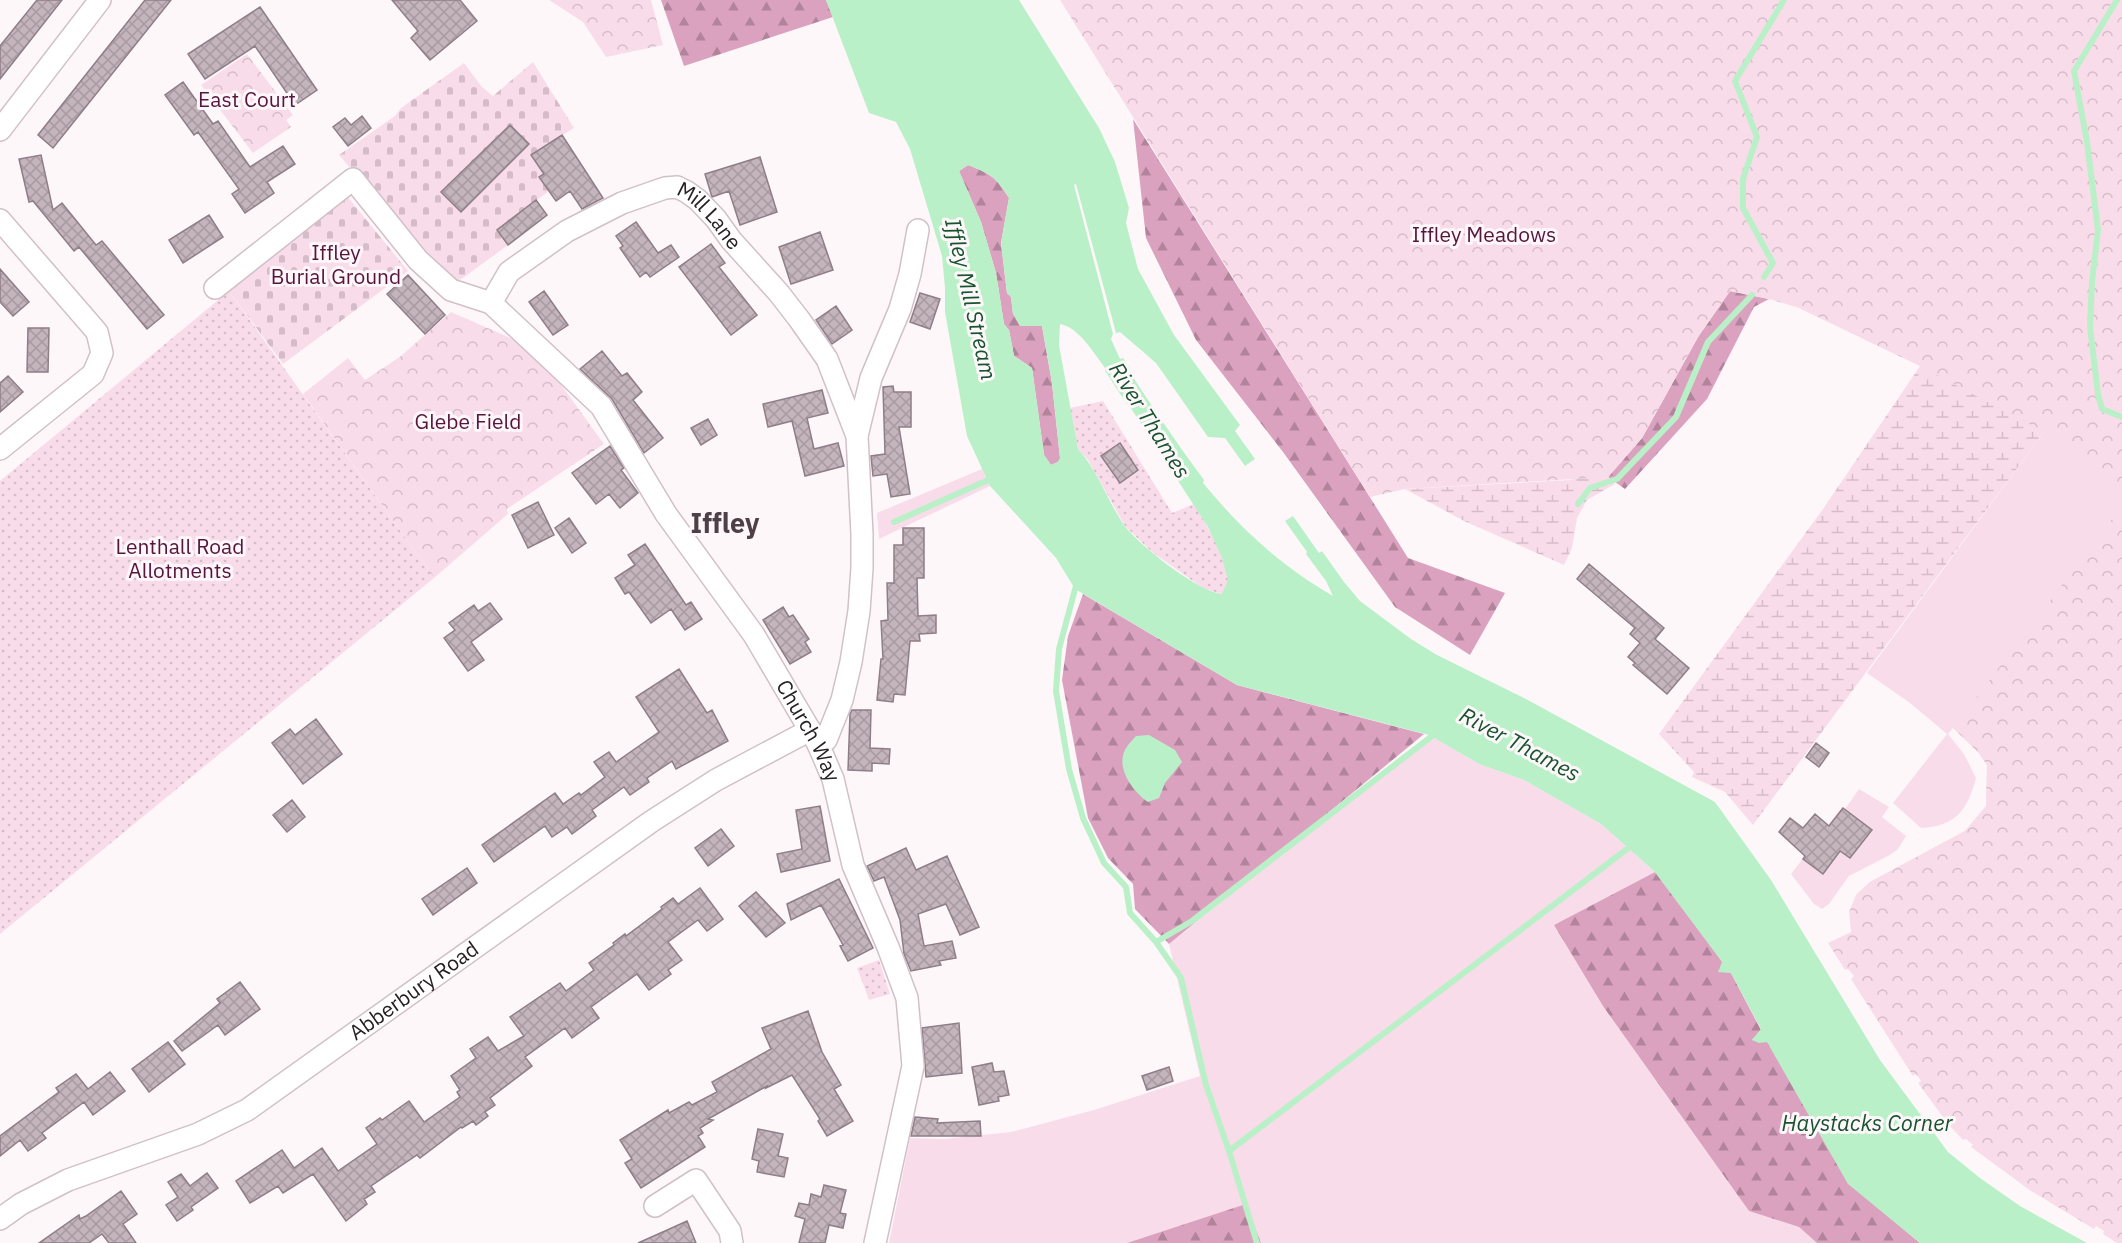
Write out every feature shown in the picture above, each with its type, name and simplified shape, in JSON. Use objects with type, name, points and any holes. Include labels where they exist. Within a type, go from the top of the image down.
[{"type":"street","points":[[0,130],[99,0]]},
{"type":"street","points":[[215,288],[354,179],[418,260],[451,290],[491,303]]},
{"type":"street","name":"Mill Lane","points":[[491,303],[509,272],[567,231],[622,203],[677,187],[698,200],[716,219],[731,240],[799,319],[827,359],[857,436]]},
{"type":"street","points":[[0,220],[97,332],[102,353],[93,374],[0,449]]},
{"type":"street","name":"Mill Lane","points":[[814,737],[826,740],[842,700],[851,662],[859,611],[862,568],[857,436],[871,378],[900,309],[908,283],[918,230]]},
{"type":"street","name":"Church Way","points":[[491,303],[601,406],[666,514],[754,635],[814,737],[833,779],[853,865],[907,998],[914,1066],[875,1243]]},
{"type":"street","name":"Abberbury Road","points":[[0,1219],[21,1204],[68,1180],[198,1134],[247,1110],[652,821],[716,780],[814,737]]},
{"type":"street","points":[[655,1206],[696,1180],[730,1231],[732,1243]]},
{"type":"green space","points":[[549,0],[651,0],[663,45],[606,57],[583,22]]},
{"type":"green space","points":[[661,0],[826,0],[833,17],[684,66]]},
{"type":"green space","name":"Iffley Meadows","points":[[1060,0],[2122,0],[2122,486],[2044,432],[1920,366],[1797,307],[1730,291],[1698,337],[1642,438],[1608,477],[1405,489],[1370,497]]},
{"type":"green space","name":"East Court","points":[[247,54],[293,115],[286,120],[291,127],[253,153],[201,85]]},
{"type":"green space","points":[[533,62],[574,128],[546,145],[544,174],[540,177],[549,191],[497,230],[508,245],[463,278],[450,284],[339,155],[464,63],[482,87],[493,96]]},
{"type":"green space","points":[[1133,119],[1408,558],[1505,593],[1470,655],[1395,607],[1283,452],[1196,340],[1146,238]]},
{"type":"green space","points":[[968,165],[992,177],[1009,198],[1001,243],[1007,293],[1011,297],[1013,314],[1042,326],[1052,383],[1060,458],[1058,462],[1051,465],[1044,455],[1032,368],[1014,356],[1009,330],[1004,324],[996,273],[981,222],[959,171]]},
{"type":"green space","name":"Iffley Burial Ground","points":[[347,196],[408,271],[283,364],[229,291]]},
{"type":"green space","name":"Lenthall Road Allotments","points":[[229,291],[434,578],[0,934],[0,481]]},
{"type":"green space","points":[[1730,291],[1769,299],[1754,307],[1707,399],[1625,489],[1608,477],[1642,438],[1698,337]]},
{"type":"green space","points":[[1730,291],[1698,337],[1642,438],[1608,477],[1615,484],[1587,500],[1577,518],[1572,548],[1564,565],[1464,521],[1405,489],[1571,480],[1654,366]]},
{"type":"green space","points":[[1799,308],[2079,391],[2044,432],[1753,825],[1725,792],[1692,777],[1694,772],[1659,734],[1823,509],[1920,366]]},
{"type":"green space","name":"Glebe Field","points":[[451,312],[524,344],[559,382],[604,444],[507,509],[508,514],[434,578],[303,394],[348,358],[365,380],[401,356]]},
{"type":"green space","points":[[2079,391],[2122,436],[2122,1224],[1856,895],[1870,882],[1965,831],[1986,806],[1987,765],[1978,752],[1953,728],[1948,734],[1964,754],[1976,778],[1964,808],[1958,815],[1943,824],[1921,828],[1893,803],[1947,734],[1910,703],[1867,673],[2044,432]]},
{"type":"green space","points":[[1103,401],[1172,513],[1194,504],[1215,541],[1227,572],[1227,586],[1222,594],[1205,589],[1190,579],[1152,552],[1125,526],[1088,460],[1078,449],[1070,408]],"holes":[[[1119,443],[1138,470],[1120,483],[1101,456]]]},
{"type":"green space","points":[[982,469],[990,486],[879,539],[877,513]]},
{"type":"green space","points":[[2122,506],[2122,1243],[2117,1243],[2103,1234],[2104,1231],[2096,1226],[2094,1229],[2031,1191],[1971,1147],[1973,1145],[1966,1139],[1963,1140],[1948,1124],[1918,1083],[1921,1081],[1916,1074],[1913,1076],[1851,979],[1854,976],[1848,969],[1845,970],[1828,943],[1851,932],[1849,912],[1856,895],[1870,882],[1965,831],[1986,806],[1987,765],[1978,752],[1953,728]]},
{"type":"green space","points":[[1083,594],[1237,685],[1424,734],[1169,944],[1135,909],[1133,884],[1108,858],[1088,818],[1062,680],[1068,636]]},
{"type":"green space","points":[[1429,735],[1479,764],[1524,780],[1601,824],[1655,872],[1554,925],[1749,1211],[1799,1227],[1817,1243],[1261,1243],[1246,1205],[1127,1243],[889,1243],[910,1138],[944,1139],[1011,1132],[1094,1110],[1200,1076],[1169,944]]},
{"type":"green space","points":[[1859,789],[1889,807],[1882,817],[1906,836],[1898,849],[1890,855],[1849,876],[1829,904],[1822,909],[1814,904],[1791,874],[1842,807],[1845,809]]},
{"type":"green space","points":[[1655,872],[1731,973],[1761,1030],[1752,1040],[1767,1041],[1848,1183],[1920,1243],[1817,1243],[1799,1227],[1749,1211],[1603,1006],[1554,925]]},
{"type":"green space","points":[[879,960],[890,994],[869,1000],[857,968]]},
{"type":"green space","points":[[1246,1204],[1261,1243],[1127,1243]]},
{"type":"water","points":[[826,0],[1019,0],[1099,128],[1115,162],[1129,208],[1126,223],[1138,269],[1174,335],[1240,425],[1235,431],[1255,459],[1245,466],[1225,438],[1208,437],[1156,363],[1120,332],[1113,334],[1111,339],[1120,359],[1123,358],[1130,368],[1129,371],[1204,480],[1203,483],[1263,546],[1296,572],[1333,596],[1326,581],[1285,521],[1293,516],[1319,553],[1322,551],[1360,601],[1411,639],[1437,655],[1526,699],[1715,802],[1771,880],[1880,1060],[1948,1152],[2020,1206],[2087,1243],[1920,1243],[1848,1184],[1767,1042],[1759,1043],[1752,1040],[1761,1029],[1731,973],[1718,972],[1722,962],[1655,872],[1601,824],[1524,780],[1479,764],[1429,735],[1237,685],[1075,589],[1056,558],[990,486],[967,436],[945,312],[942,256],[910,149],[896,122],[869,113]],"holes":[[[968,165],[992,177],[1009,198],[1001,243],[1007,293],[1011,297],[1013,314],[1020,326],[1042,326],[1052,383],[1060,458],[1058,462],[1051,465],[1044,455],[1032,368],[1014,356],[1009,330],[1004,324],[996,273],[981,222],[959,171]],[[1060,324],[1067,326],[1080,336],[1106,369],[1105,371],[1123,399],[1208,527],[1222,558],[1228,580],[1222,594],[1198,585],[1184,576],[1131,534],[1078,449],[1059,345]]]},
{"type":"water","points":[[1149,735],[1175,750],[1182,762],[1165,783],[1159,798],[1148,802],[1129,782],[1122,762],[1125,750],[1136,736]]},
{"type":"pier","points":[[1076,184],[1116,333],[1113,334],[1074,185]]},
{"type":"building","points":[[37,0],[62,0],[0,79],[0,46]]},
{"type":"building","points":[[145,0],[171,0],[53,148],[38,135]]},
{"type":"building","points":[[392,0],[460,0],[477,21],[430,60],[411,38],[418,31]]},
{"type":"building","points":[[260,7],[317,90],[295,105],[255,46],[205,79],[188,54]]},
{"type":"building","points":[[183,82],[213,124],[218,121],[250,167],[283,146],[295,164],[267,182],[274,193],[245,213],[232,194],[239,189],[198,132],[194,135],[165,95]]},
{"type":"building","points":[[362,116],[371,128],[348,146],[333,127],[345,118],[351,125]]},
{"type":"building","points":[[510,125],[529,144],[461,212],[441,192]]},
{"type":"building","points":[[562,135],[603,198],[582,209],[570,191],[556,201],[539,177],[544,174],[531,155]]},
{"type":"building","points":[[41,155],[53,210],[62,203],[96,245],[102,241],[164,315],[147,329],[79,247],[74,251],[33,201],[29,202],[19,159]]},
{"type":"building","points":[[760,157],[777,212],[740,225],[729,191],[712,197],[705,174]]},
{"type":"building","points":[[536,200],[547,215],[508,245],[497,230]]},
{"type":"building","points":[[209,215],[223,237],[183,263],[169,240]]},
{"type":"building","points":[[636,222],[658,253],[671,245],[679,257],[650,277],[646,272],[640,277],[620,248],[623,246],[616,236]]},
{"type":"building","points":[[820,232],[833,270],[791,284],[779,247]]},
{"type":"building","points":[[711,244],[725,263],[719,267],[757,315],[731,335],[679,267]]},
{"type":"building","points":[[0,269],[29,302],[13,316],[0,302]]},
{"type":"building","points":[[408,275],[445,315],[425,334],[387,294]]},
{"type":"building","points":[[544,291],[568,325],[553,335],[529,302]]},
{"type":"building","points":[[920,293],[940,299],[930,329],[910,322]]},
{"type":"building","points":[[836,306],[852,330],[832,344],[816,320]]},
{"type":"building","points":[[28,328],[49,328],[48,372],[27,372]]},
{"type":"building","points":[[602,351],[622,376],[627,373],[642,392],[633,400],[663,438],[644,453],[612,399],[580,369]]},
{"type":"building","points":[[8,376],[23,392],[0,412],[0,383]]},
{"type":"building","points":[[893,386],[894,392],[911,392],[911,427],[899,427],[910,494],[891,497],[887,474],[873,476],[871,456],[885,454],[883,387]]},
{"type":"building","points":[[822,390],[828,413],[807,418],[814,449],[838,443],[844,466],[805,476],[792,421],[768,427],[763,404]]},
{"type":"building","points":[[708,419],[717,435],[701,445],[691,428]]},
{"type":"building","points":[[1120,443],[1138,470],[1120,483],[1101,456]]},
{"type":"building","points":[[610,446],[624,468],[621,470],[638,493],[620,508],[609,494],[596,504],[572,473]]},
{"type":"building","points":[[538,502],[554,535],[528,548],[512,515]]},
{"type":"building","points":[[569,518],[586,543],[572,553],[555,528]]},
{"type":"building","points":[[903,528],[924,528],[924,578],[917,578],[918,616],[936,615],[936,633],[919,634],[920,641],[910,641],[905,695],[894,694],[893,702],[877,700],[881,659],[883,659],[881,621],[888,620],[887,583],[894,583],[894,545],[903,545]]},
{"type":"building","points":[[645,544],[686,605],[691,602],[702,619],[685,630],[671,609],[651,623],[629,592],[625,594],[615,578],[635,565],[628,555]]},
{"type":"building","points":[[1589,564],[1664,628],[1655,639],[1689,668],[1667,694],[1633,665],[1635,663],[1628,657],[1640,643],[1630,634],[1635,628],[1577,579]]},
{"type":"building","points":[[490,603],[502,619],[471,642],[484,660],[468,671],[444,638],[455,630],[449,623],[474,605],[478,611]]},
{"type":"building","points":[[783,607],[789,617],[793,615],[809,639],[805,642],[811,652],[790,664],[763,620]]},
{"type":"building","points":[[679,669],[707,713],[712,710],[728,741],[676,769],[672,761],[647,778],[649,782],[630,795],[624,787],[592,810],[596,816],[572,834],[567,827],[552,837],[545,826],[494,862],[482,845],[555,793],[563,804],[579,793],[581,795],[605,777],[594,762],[609,752],[616,762],[659,732],[636,697]]},
{"type":"building","points":[[852,710],[871,710],[870,748],[890,749],[889,764],[872,763],[872,771],[848,770]]},
{"type":"building","points":[[316,719],[342,754],[303,784],[272,743],[290,729],[295,735]]},
{"type":"building","points":[[1816,743],[1829,753],[1819,767],[1806,757]]},
{"type":"building","points":[[292,800],[305,817],[287,832],[273,815]]},
{"type":"building","points":[[820,806],[830,861],[781,872],[777,854],[802,849],[796,810]]},
{"type":"building","points":[[1843,808],[1872,830],[1850,858],[1840,851],[1823,874],[1803,859],[1805,856],[1779,832],[1790,818],[1803,828],[1815,814],[1829,826]]},
{"type":"building","points":[[721,829],[734,846],[708,866],[695,848]]},
{"type":"building","points":[[906,848],[916,870],[947,856],[979,927],[960,935],[946,904],[918,914],[924,946],[952,941],[956,958],[939,961],[941,965],[911,971],[904,954],[900,920],[884,877],[874,881],[867,866]]},
{"type":"building","points":[[467,868],[477,883],[433,915],[422,899]]},
{"type":"building","points":[[839,879],[873,948],[848,961],[840,946],[843,945],[821,905],[791,920],[787,904]]},
{"type":"building","points":[[700,888],[723,919],[707,931],[698,920],[668,942],[682,960],[668,970],[671,974],[649,990],[637,974],[591,1007],[599,1018],[572,1038],[565,1028],[525,1057],[532,1066],[490,1098],[495,1105],[485,1112],[488,1116],[476,1125],[473,1121],[461,1127],[420,1158],[417,1155],[371,1186],[375,1192],[364,1199],[367,1204],[346,1221],[313,1174],[283,1193],[278,1186],[250,1203],[236,1181],[282,1150],[294,1168],[322,1148],[338,1171],[377,1144],[366,1128],[380,1118],[382,1120],[409,1101],[424,1122],[460,1097],[457,1092],[460,1090],[451,1076],[476,1058],[470,1049],[488,1037],[498,1051],[524,1036],[510,1017],[560,983],[566,991],[594,970],[589,963],[614,945],[613,943],[662,909],[661,907],[673,898],[678,904]]},
{"type":"building","points":[[756,892],[785,923],[766,937],[739,906]]},
{"type":"building","points":[[240,982],[260,1009],[225,1035],[218,1025],[182,1051],[174,1041],[220,1003],[217,999]]},
{"type":"building","points":[[808,1011],[822,1052],[841,1085],[834,1089],[853,1121],[827,1136],[818,1121],[820,1119],[792,1075],[766,1088],[767,1086],[708,1119],[713,1120],[700,1128],[703,1133],[698,1136],[705,1147],[641,1188],[625,1163],[632,1159],[620,1140],[668,1110],[669,1113],[689,1102],[692,1105],[717,1092],[712,1082],[771,1049],[762,1028]]},
{"type":"building","points":[[959,1023],[962,1073],[926,1077],[922,1028]]},
{"type":"building","points":[[168,1042],[185,1064],[149,1092],[132,1069]]},
{"type":"building","points":[[992,1063],[994,1072],[1004,1071],[1009,1095],[998,1097],[999,1101],[979,1105],[972,1067]]},
{"type":"building","points":[[1169,1067],[1173,1081],[1147,1090],[1142,1076]]},
{"type":"building","points":[[110,1072],[125,1091],[93,1115],[84,1102],[42,1133],[46,1138],[28,1151],[20,1140],[0,1156],[0,1136],[59,1092],[56,1088],[76,1074],[88,1089]]},
{"type":"building","points":[[915,1117],[938,1119],[937,1123],[980,1121],[981,1136],[911,1136]]},
{"type":"building","points":[[758,1129],[783,1134],[778,1156],[788,1158],[784,1177],[757,1172],[759,1161],[752,1159]]},
{"type":"building","points":[[207,1173],[218,1188],[191,1207],[193,1210],[177,1221],[166,1205],[178,1197],[168,1182],[181,1174],[190,1186]]},
{"type":"building","points":[[824,1185],[846,1190],[840,1213],[846,1214],[843,1228],[829,1225],[825,1243],[799,1243],[805,1219],[795,1216],[799,1203],[809,1205],[811,1194],[821,1197]]},
{"type":"building","points":[[121,1191],[137,1214],[123,1224],[136,1243],[109,1243],[102,1234],[89,1243],[39,1243],[79,1215],[80,1219],[86,1216]]},
{"type":"building","points":[[687,1221],[696,1243],[638,1243],[665,1231]]},
{"type":"waterway","points":[[1764,277],[1773,263],[1743,208],[1743,179],[1757,137],[1735,81],[1784,0]]},
{"type":"waterway","points":[[2117,0],[2074,71],[2087,142],[2098,230],[2090,327],[2098,394],[2102,409],[2122,417]]},
{"type":"waterway","points":[[1578,504],[1590,488],[1617,479],[1676,417],[1708,342],[1752,295]]},
{"type":"waterway","points":[[894,522],[995,477]]},
{"type":"waterway","points":[[1077,582],[1059,649],[1056,691],[1069,769],[1083,818],[1104,863],[1126,887],[1130,913],[1156,942]]},
{"type":"waterway","points":[[1229,1151],[1206,1085],[1181,978],[1156,942],[1192,921],[1436,733]]},
{"type":"waterway","points":[[1257,1243],[1229,1151],[1635,843]]},
{"type":"district","name":"Iffley","points":[[725,524]]},
{"type":"water label","name":"Iffley Mill Stream","points":[[971,299]]},
{"type":"water label","name":"River Thames","points":[[1150,420]]},
{"type":"water label","name":"River Thames","points":[[1520,744]]},
{"type":"water label","name":"Haystacks Corner","points":[[1867,1123]]}]
